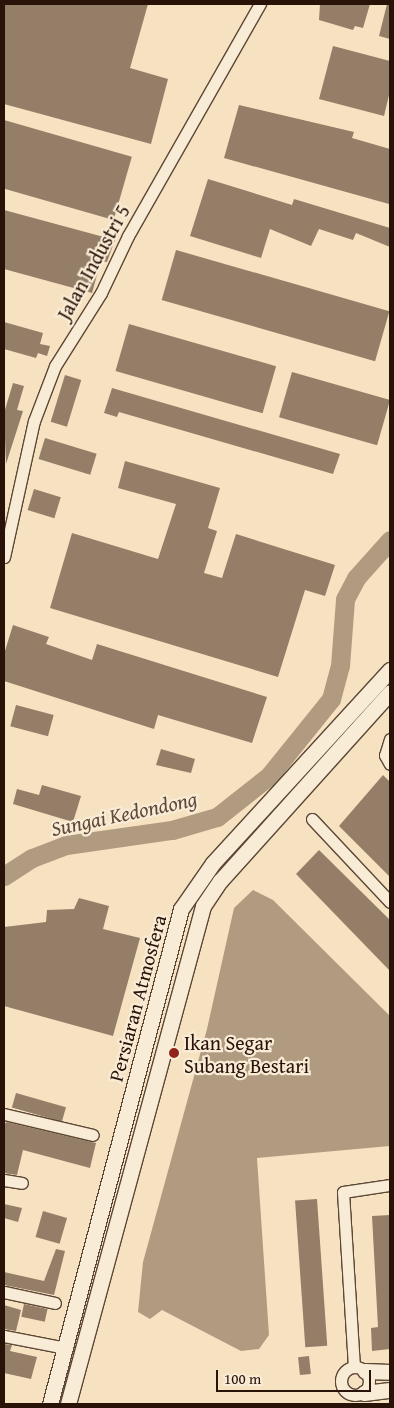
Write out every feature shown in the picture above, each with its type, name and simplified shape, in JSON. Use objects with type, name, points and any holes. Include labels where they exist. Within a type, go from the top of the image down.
[{"type":"street","name":"Jalan Industri 5","points":[[4,557],[34,421],[55,366],[101,293],[128,236],[260,4]]},
{"type":"street","name":"Persiaran Atmosfera","points":[[50,1404],[181,909],[213,863],[390,670]]},
{"type":"street","name":"Persiaran Atmosfera","points":[[68,1404],[203,906],[220,881],[390,692]]},
{"type":"street","points":[[390,739],[385,756],[390,764]]},
{"type":"street","points":[[312,819],[390,902]]},
{"type":"street","points":[[4,1114],[93,1136]]},
{"type":"street","points":[[4,1180],[22,1183]]},
{"type":"street","points":[[356,1397],[369,1380],[360,1369],[343,1192],[390,1184]]},
{"type":"street","points":[[4,1292],[55,1303]]},
{"type":"street","points":[[4,1336],[66,1348]]},
{"type":"street","points":[[390,1372],[360,1369],[342,1374],[340,1383],[344,1392],[356,1397],[390,1390]]},
{"type":"shaded area","points":[[253,890],[273,900],[390,1016],[390,1146],[257,1158],[269,1335],[259,1349],[241,1351],[162,1310],[150,1319],[138,1312],[143,1262],[207,1029],[234,908]]},
{"type":"building","points":[[4,4],[148,4],[130,68],[168,79],[151,144],[4,104]]},
{"type":"building","points":[[320,4],[370,4],[363,28],[355,26],[353,30],[319,20]]},
{"type":"building","points":[[387,4],[390,4],[390,39],[379,36]]},
{"type":"building","points":[[333,46],[390,61],[390,91],[384,116],[319,99]]},
{"type":"building","points":[[239,105],[354,132],[352,138],[390,149],[389,204],[224,158]]},
{"type":"building","points":[[4,120],[132,157],[114,220],[4,189]]},
{"type":"building","points":[[208,179],[292,205],[294,199],[390,228],[390,247],[356,233],[353,240],[319,229],[311,246],[270,229],[261,258],[190,236]]},
{"type":"building","points":[[4,210],[115,240],[107,262],[101,261],[92,293],[4,269]]},
{"type":"building","points":[[176,250],[389,311],[375,361],[162,300]]},
{"type":"building","points":[[4,322],[43,333],[40,344],[50,346],[47,356],[38,353],[36,358],[4,349]]},
{"type":"building","points":[[129,324],[276,366],[263,413],[115,371]]},
{"type":"building","points":[[292,372],[390,400],[377,445],[279,417]]},
{"type":"building","points":[[65,375],[81,380],[67,427],[51,422]]},
{"type":"building","points":[[13,383],[24,386],[17,410],[23,411],[6,464],[4,413]]},
{"type":"building","points":[[112,388],[340,454],[333,474],[119,412],[117,417],[104,413]]},
{"type":"building","points":[[45,438],[97,454],[90,475],[39,459]]},
{"type":"building","points":[[125,461],[220,488],[208,528],[217,531],[204,573],[222,578],[236,534],[335,565],[325,596],[305,590],[278,677],[50,608],[72,533],[158,559],[176,504],[118,488]]},
{"type":"building","points":[[34,489],[61,497],[54,518],[28,510]]},
{"type":"building","points":[[13,625],[49,637],[46,644],[92,660],[97,644],[267,697],[252,743],[158,715],[154,729],[4,681],[4,654]]},
{"type":"building","points":[[16,705],[54,715],[48,736],[10,726]]},
{"type":"building","points":[[161,749],[195,759],[191,773],[156,765]]},
{"type":"building","points":[[383,775],[390,782],[390,877],[339,826]]},
{"type":"building","points":[[42,785],[81,796],[73,822],[13,804],[17,789],[39,795]]},
{"type":"building","points":[[319,850],[390,920],[390,971],[296,874]]},
{"type":"building","points":[[79,898],[109,906],[103,929],[140,938],[113,1036],[4,1006],[4,927],[46,922],[47,910],[74,909]]},
{"type":"building","points":[[16,1093],[66,1107],[62,1122],[12,1107]]},
{"type":"building","points":[[7,1122],[96,1143],[90,1168],[23,1150],[17,1175],[4,1173],[4,1124]]},
{"type":"building","points":[[317,1199],[327,1346],[305,1347],[295,1201]]},
{"type":"building","points":[[4,1204],[22,1208],[18,1222],[4,1218]]},
{"type":"building","points":[[43,1211],[67,1218],[60,1244],[36,1237]]},
{"type":"building","points":[[390,1215],[390,1349],[372,1351],[371,1328],[378,1327],[372,1216]]},
{"type":"building","points":[[56,1249],[65,1251],[54,1295],[4,1285],[4,1272],[44,1281]]},
{"type":"building","points":[[24,1304],[47,1309],[45,1322],[21,1317]]},
{"type":"building","points":[[4,1305],[21,1310],[16,1331],[4,1329]]},
{"type":"building","points":[[4,1344],[12,1345],[10,1351],[37,1357],[31,1379],[4,1373]]},
{"type":"building","points":[[309,1356],[311,1374],[300,1375],[298,1357]]},
{"type":"waterway","name":"Sungai Kedondong","points":[[4,876],[32,858],[66,845],[172,830],[217,817],[269,776],[331,699],[340,666],[345,599],[356,578],[390,540]]},
{"type":"place","name":"Ikan Segar Subang Bestari","points":[[174,1053]]}]
